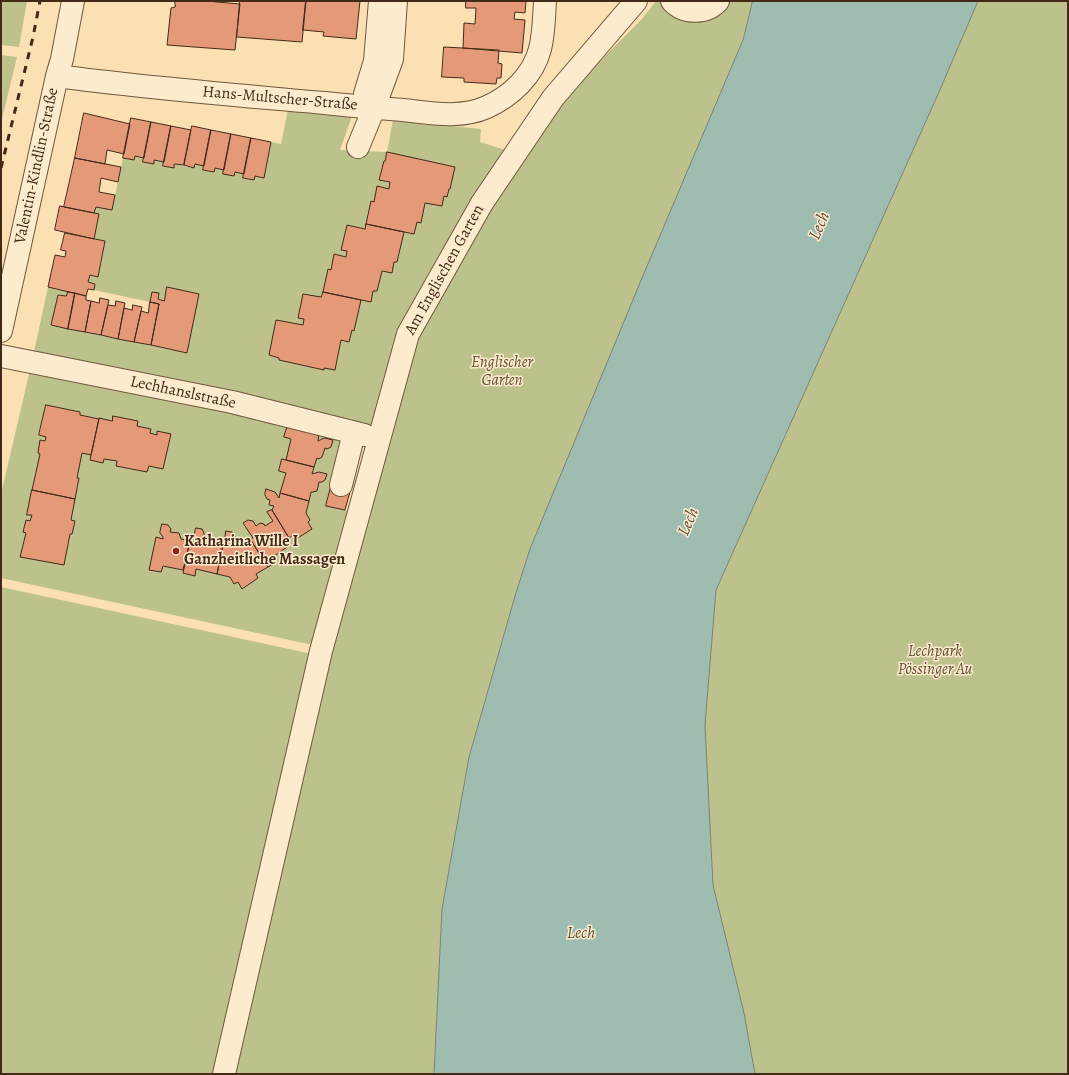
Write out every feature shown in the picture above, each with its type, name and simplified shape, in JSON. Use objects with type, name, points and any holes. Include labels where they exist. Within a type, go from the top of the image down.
[{"type":"street","name":"Valentin-Kindlin-Straße","points":[[1,331],[62,59],[73,1]]},
{"type":"street","points":[[358,147],[368,107],[375,61],[380,1]]},
{"type":"street","points":[[368,107],[392,59],[396,1]]},
{"type":"street","name":"Hans-Multscher-Straße","points":[[57,76],[105,74],[368,107],[456,114],[471,113],[501,99],[525,80],[538,58],[541,48],[545,1]]},
{"type":"street","name":"Am Englischen Garten","points":[[224,1074],[321,652],[408,334],[482,204],[553,98],[636,1]]},
{"type":"street","points":[[672,1],[683,9],[698,11],[707,9],[718,1]]},
{"type":"street","name":"Lechhanslstraße","points":[[1,356],[232,402],[359,434],[341,485]]},
{"type":"green space","points":[[1,1],[27,1],[19,47],[1,45]]},
{"type":"green space","name":"Englischer Garten","points":[[656,1],[753,1],[743,40],[530,549],[515,596],[469,757],[442,909],[434,1074],[1,1074],[1,587],[331,658],[416,336],[489,207],[576,85],[641,20]]},
{"type":"green space","name":"Lechpark Pössinger Au","points":[[978,1],[1068,1],[1068,1074],[755,1074],[744,1013],[713,885],[705,725],[716,590],[939,92]]},
{"type":"green space","points":[[1,55],[17,57],[1,123]]},
{"type":"green space","points":[[288,110],[352,116],[340,150],[387,152],[393,120],[481,129],[480,142],[505,150],[440,253],[405,317],[385,375],[376,406],[372,428],[34,352],[48,287],[68,291],[66,296],[58,295],[51,325],[187,353],[164,301],[158,299],[159,293],[152,292],[150,302],[94,290],[95,284],[88,282],[90,275],[98,277],[105,241],[94,239],[99,215],[94,213],[96,207],[112,210],[123,158],[133,160],[135,156],[143,158],[143,162],[153,164],[154,160],[164,162],[163,166],[173,168],[174,164],[194,168],[195,164],[204,166],[204,170],[214,172],[215,168],[244,174],[243,178],[254,180],[255,176],[264,178],[271,142],[281,144]]},
{"type":"green space","points":[[30,370],[243,414],[341,439],[326,505],[348,511],[313,645],[1,578],[1,494]]},
{"type":"water","name":"Lech","points":[[753,1],[978,1],[939,92],[716,590],[705,725],[713,885],[744,1013],[755,1074],[434,1074],[442,909],[469,757],[515,596],[530,549],[642,278],[743,40]]},
{"type":"building","points":[[175,1],[206,1],[240,4],[235,50],[167,45],[171,8],[175,7]]},
{"type":"building","points":[[240,1],[306,1],[302,42],[237,37]]},
{"type":"building","points":[[306,1],[360,1],[356,39],[323,36],[324,32],[303,30]]},
{"type":"building","points":[[466,1],[526,1],[525,13],[515,12],[514,19],[525,20],[522,53],[463,48],[464,23],[475,24],[476,8],[466,8]]},
{"type":"building","points":[[444,47],[499,50],[498,63],[502,64],[501,78],[497,78],[496,84],[464,82],[464,78],[442,77]]},
{"type":"building","points":[[84,113],[130,124],[124,154],[107,150],[105,164],[75,158]]},
{"type":"building","points":[[131,118],[151,122],[144,158],[135,156],[134,160],[123,158]]},
{"type":"building","points":[[151,122],[171,126],[164,162],[154,160],[154,164],[143,162]]},
{"type":"building","points":[[171,126],[191,130],[184,165],[174,164],[174,168],[163,166]]},
{"type":"building","points":[[192,126],[211,130],[204,166],[195,164],[194,168],[184,165]]},
{"type":"building","points":[[211,130],[231,134],[224,170],[215,168],[214,172],[203,170]]},
{"type":"building","points":[[231,134],[251,138],[244,174],[235,172],[234,176],[223,174]]},
{"type":"building","points":[[251,138],[271,142],[264,178],[255,176],[254,180],[243,178]]},
{"type":"building","points":[[387,152],[455,167],[450,189],[447,197],[444,196],[442,206],[425,203],[421,223],[417,222],[414,234],[366,224],[371,201],[374,202],[377,186],[389,189],[390,182],[379,180]]},
{"type":"building","points":[[75,158],[121,167],[118,182],[101,178],[99,192],[115,195],[112,210],[96,207],[94,213],[64,207]]},
{"type":"building","points":[[60,206],[99,214],[94,239],[55,230]]},
{"type":"building","points":[[366,224],[404,232],[397,262],[394,262],[392,273],[382,271],[377,291],[373,291],[371,302],[323,292],[328,269],[331,270],[334,254],[346,257],[347,251],[341,250],[347,225],[365,229]]},
{"type":"building","points":[[65,233],[105,241],[98,277],[90,275],[88,282],[95,284],[94,290],[88,289],[86,296],[48,287],[55,255],[65,257],[66,251],[61,250]]},
{"type":"building","points":[[167,287],[199,294],[187,353],[151,345],[159,304],[150,302],[152,292],[159,293],[158,299],[164,301]]},
{"type":"building","points":[[68,292],[75,293],[68,329],[51,325],[58,295],[66,296]]},
{"type":"building","points":[[323,292],[361,300],[354,331],[352,330],[349,342],[341,340],[335,370],[324,368],[324,370],[279,360],[279,358],[269,355],[276,320],[303,325],[304,319],[298,318],[303,294],[321,297]]},
{"type":"building","points":[[75,293],[86,296],[86,300],[91,301],[85,332],[68,329]]},
{"type":"building","points":[[100,298],[109,300],[101,335],[85,332],[91,301],[99,303]]},
{"type":"building","points":[[116,301],[125,303],[118,339],[101,335],[108,305],[115,306]]},
{"type":"building","points":[[150,302],[159,304],[151,345],[134,342],[141,311],[148,313]]},
{"type":"building","points":[[133,305],[142,307],[134,342],[118,339],[124,308],[132,310]]},
{"type":"building","points":[[46,405],[80,412],[80,415],[99,419],[91,455],[82,453],[75,499],[32,490],[40,454],[38,453],[40,440],[45,441],[46,437],[39,435]]},
{"type":"building","points":[[113,416],[138,421],[137,426],[151,429],[150,433],[157,435],[157,431],[171,434],[163,469],[149,466],[147,472],[116,466],[117,461],[104,459],[103,463],[90,460],[99,418],[112,421]]},
{"type":"building","points":[[288,425],[319,433],[318,441],[324,438],[333,440],[331,447],[327,449],[325,448],[322,457],[319,459],[317,458],[314,467],[286,460],[291,439],[284,437]]},
{"type":"building","points":[[282,459],[314,467],[312,474],[319,472],[327,474],[325,480],[319,482],[317,491],[311,492],[309,501],[280,493],[286,473],[279,471]]},
{"type":"building","points":[[332,483],[351,488],[345,510],[326,506]]},
{"type":"building","points":[[266,489],[275,492],[279,498],[280,493],[309,501],[306,513],[310,520],[308,522],[312,529],[296,539],[293,535],[289,538],[272,510],[274,506],[269,505],[270,500],[267,499],[265,495]]},
{"type":"building","points":[[32,490],[75,499],[71,520],[75,521],[72,534],[70,534],[64,565],[20,557],[26,533],[23,532],[26,520],[30,521],[32,515],[27,515]]},
{"type":"building","points":[[272,510],[289,538],[286,540],[290,545],[273,557],[275,563],[268,567],[250,539],[253,538],[243,523],[248,520],[253,521],[256,526],[260,523],[264,524],[265,526],[273,521],[267,512]]},
{"type":"building","points":[[162,524],[168,525],[171,529],[170,532],[179,533],[181,539],[190,541],[183,570],[163,566],[161,572],[149,570],[156,537],[163,539],[160,533]]},
{"type":"building","points":[[196,528],[202,529],[204,535],[213,538],[215,541],[214,543],[223,545],[217,574],[196,569],[195,576],[183,573],[190,541],[197,543],[194,536]]},
{"type":"building","points":[[226,531],[232,532],[235,536],[234,540],[238,541],[237,545],[240,546],[250,539],[268,567],[256,574],[258,578],[242,589],[238,582],[234,584],[230,577],[217,574],[223,545],[229,545],[225,539]]},
{"type":"railway","points":[[1,168],[33,37],[40,1]]},
{"type":"place","name":"Katharina Wille I Ganzheitliche Massagen","points":[[176,551]]}]
